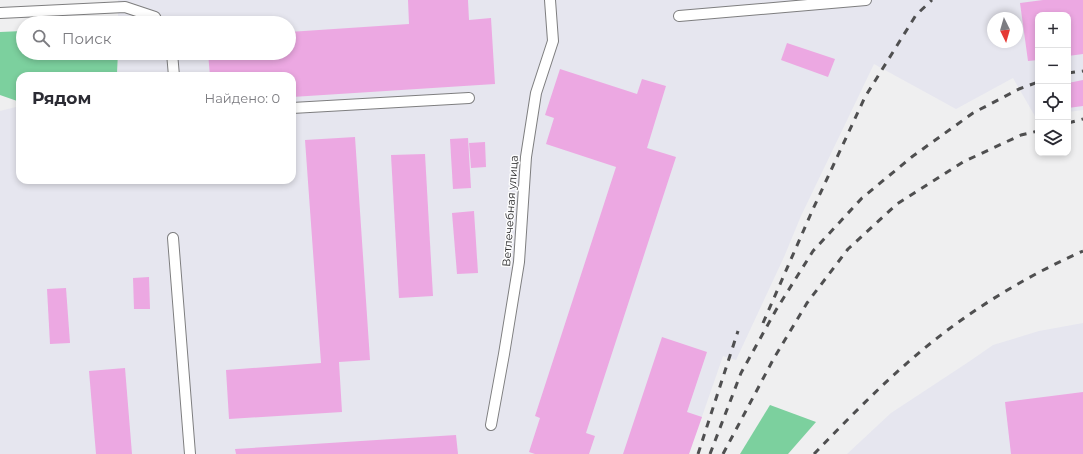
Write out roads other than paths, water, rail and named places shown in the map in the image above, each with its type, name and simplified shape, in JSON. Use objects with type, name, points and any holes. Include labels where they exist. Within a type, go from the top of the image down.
[{"type":"lane","name":"Ветлечебная улица","points":[[491,425],[519,262],[526,156],[536,93],[553,41],[550,0]]},
{"type":"lane","points":[[679,16],[866,0]]},
{"type":"lane","points":[[0,13],[125,7],[150,16]]},
{"type":"lane","points":[[173,60],[174,72]]},
{"type":"lane","points":[[296,108],[469,98]]},
{"type":"lane","points":[[173,238],[190,454]]},
{"type":"railway","points":[[763,323],[813,209],[865,97],[916,15],[932,0]]},
{"type":"railway","points":[[1071,73],[1083,71]]},
{"type":"railway","points":[[710,454],[741,373],[776,310],[813,251],[862,198],[913,156],[973,113],[1019,89],[1035,83]]},
{"type":"railway","points":[[1071,122],[1083,119]]},
{"type":"railway","points":[[723,454],[774,358],[807,303],[848,249],[897,204],[963,162],[1021,135],[1035,132]]},
{"type":"railway","points":[[814,454],[888,380],[933,341],[994,298],[1038,273],[1083,251]]},
{"type":"railway","points":[[698,454],[738,331]]}]
